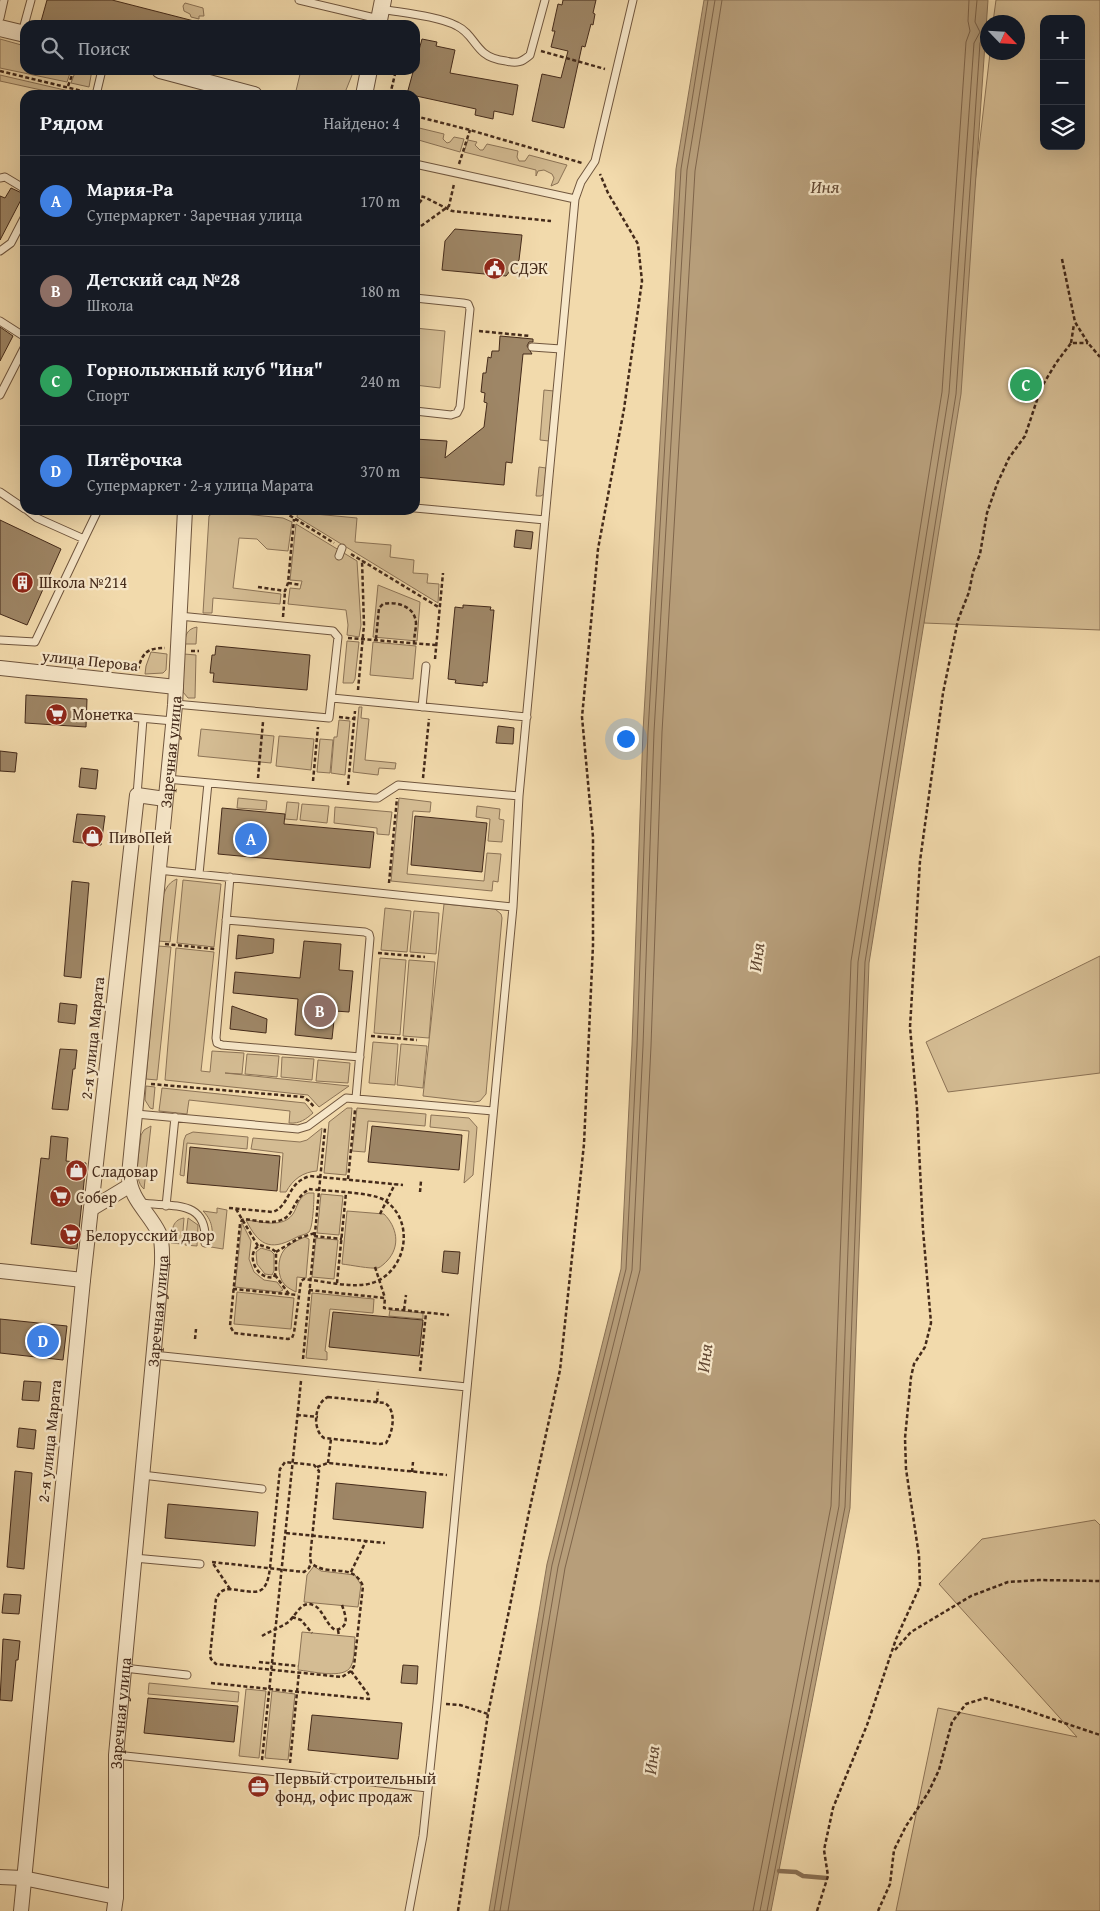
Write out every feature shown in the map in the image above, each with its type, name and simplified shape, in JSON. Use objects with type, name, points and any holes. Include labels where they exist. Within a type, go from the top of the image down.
[{"type":"street","points":[[0,28],[20,33]]},
{"type":"street","points":[[179,75],[235,90]]},
{"type":"street","points":[[365,90],[368,75]]},
{"type":"street","name":"Заречная улица","points":[[115,1904],[116,1756],[162,1247],[160,1235],[129,1186],[129,1176],[175,704],[185,515]]},
{"type":"street","name":"улица Перова","points":[[0,668],[176,687]]},
{"type":"street","points":[[137,794],[165,799]]},
{"type":"street","name":"2-я улица Марата","points":[[20,1911],[83,1280],[137,794]]},
{"type":"street","points":[[91,1209],[129,1186]]},
{"type":"street","points":[[0,1271],[83,1280]]},
{"type":"street","points":[[0,1877],[23,1878],[115,1904]]},
{"type":"lane","points":[[0,18],[4,0]]},
{"type":"lane","points":[[27,20],[31,0]]},
{"type":"lane","points":[[299,0],[447,22],[458,26],[466,32],[485,54],[494,59],[514,63],[523,61],[530,55],[546,0]]},
{"type":"lane","points":[[409,1911],[423,1836],[437,1704],[513,907],[519,796],[575,199],[581,182],[594,163],[633,0]]},
{"type":"lane","points":[[97,90],[101,75]]},
{"type":"lane","points":[[420,165],[575,199]]},
{"type":"lane","points":[[0,178],[5,177],[20,185]]},
{"type":"lane","points":[[0,251],[11,244],[20,226]]},
{"type":"lane","points":[[420,299],[468,304],[468,330],[460,407],[457,413],[451,415],[420,412]]},
{"type":"lane","points":[[0,321],[20,333]]},
{"type":"lane","points":[[532,347],[561,349]]},
{"type":"lane","points":[[0,395],[20,356]]},
{"type":"lane","points":[[0,492],[20,505]]},
{"type":"lane","points":[[420,508],[545,520]]},
{"type":"lane","points":[[33,515],[84,539]]},
{"type":"lane","points":[[0,640],[35,642],[96,515]]},
{"type":"lane","points":[[339,556],[342,548]]},
{"type":"lane","points":[[175,704],[326,718],[329,716],[332,698],[338,637],[333,631],[179,616]]},
{"type":"lane","points":[[422,707],[426,666]]},
{"type":"lane","points":[[332,698],[527,717]]},
{"type":"lane","points":[[107,716],[173,721]]},
{"type":"lane","points":[[137,794],[143,719]]},
{"type":"lane","points":[[168,779],[378,798],[398,784],[519,796]]},
{"type":"lane","points":[[199,874],[208,783]]},
{"type":"lane","points":[[158,870],[513,907]]},
{"type":"lane","points":[[230,877],[217,1043],[222,1045],[360,1057]]},
{"type":"lane","points":[[226,920],[365,932],[368,934],[370,938],[369,953],[356,1098]]},
{"type":"lane","points":[[136,1114],[303,1128],[346,1098],[494,1111]]},
{"type":"lane","points":[[166,1206],[175,1117]]},
{"type":"lane","points":[[138,1203],[190,1208],[198,1213],[203,1220],[206,1229],[205,1242]]},
{"type":"lane","points":[[153,1355],[467,1387]]},
{"type":"lane","points":[[142,1475],[262,1489]]},
{"type":"lane","points":[[134,1558],[200,1564]]},
{"type":"lane","points":[[124,1668],[187,1675]]},
{"type":"lane","points":[[116,1756],[428,1788]]},
{"type":"path","points":[[532,48],[616,72]]},
{"type":"path","points":[[0,71],[84,90]]},
{"type":"path","points":[[68,86],[72,75]]},
{"type":"path","points":[[391,90],[395,75]]},
{"type":"path","points":[[420,117],[594,163],[608,193],[638,244],[642,281],[624,410],[598,549],[582,717],[593,837],[593,935],[584,1144],[560,1370],[488,1714],[458,1911]]},
{"type":"path","points":[[420,196],[452,211],[551,221]]},
{"type":"path","points":[[420,202],[424,197]]},
{"type":"path","points":[[1062,259],[1075,322],[1088,343],[1100,357]]},
{"type":"path","points":[[816,1911],[828,1876],[824,1850],[833,1808],[867,1725],[896,1639],[920,1586],[919,1556],[906,1468],[905,1438],[911,1377],[914,1364],[925,1347],[931,1322],[910,1027],[920,861],[943,693],[958,620],[969,592],[973,572],[980,554],[987,513],[997,484],[1009,458],[1025,436],[1041,388],[1056,362],[1071,343],[1075,322]]},
{"type":"path","points":[[468,330],[532,336]]},
{"type":"path","points":[[1071,343],[1088,343]]},
{"type":"path","points":[[289,515],[440,608]]},
{"type":"path","points":[[284,606],[294,519]]},
{"type":"path","points":[[346,796],[364,625],[362,560]]},
{"type":"path","points":[[288,583],[301,585]]},
{"type":"path","points":[[258,587],[285,590]]},
{"type":"path","points":[[376,639],[379,608],[383,604],[401,604],[414,615],[416,622],[414,643]]},
{"type":"path","points":[[338,637],[436,645]]},
{"type":"path","points":[[138,676],[139,667],[148,651],[152,648],[167,648]]},
{"type":"path","points":[[257,787],[264,712]]},
{"type":"path","points":[[329,716],[355,719]]},
{"type":"path","points":[[312,792],[319,718]]},
{"type":"path","points":[[387,894],[398,784]]},
{"type":"path","points":[[152,943],[214,949]]},
{"type":"path","points":[[369,953],[425,957]]},
{"type":"path","points":[[362,1035],[417,1040]]},
{"type":"path","points":[[139,1083],[303,1097],[309,1100],[316,1110]]},
{"type":"path","points":[[348,1179],[356,1098]]},
{"type":"path","points":[[303,1359],[326,1121]]},
{"type":"path","points":[[229,1208],[273,1212],[279,1210],[295,1184],[302,1178],[310,1176],[403,1185]]},
{"type":"path","points":[[420,1192],[421,1181]]},
{"type":"path","points":[[380,1214],[395,1184]]},
{"type":"path","points":[[309,1189],[376,1196],[387,1202],[397,1213],[404,1237],[403,1250],[397,1263],[387,1275],[379,1280],[362,1285],[310,1280],[301,1281],[292,1338],[238,1334],[230,1330],[240,1224],[242,1220],[275,1222],[283,1220],[290,1214],[300,1195],[309,1189]]},
{"type":"path","points":[[337,1283],[346,1193]]},
{"type":"path","points":[[235,1208],[258,1246]]},
{"type":"path","points":[[276,1252],[299,1238],[315,1234],[342,1239]]},
{"type":"path","points":[[258,1246],[264,1246],[276,1252],[275,1275],[289,1294]]},
{"type":"path","points":[[258,1246],[254,1251],[253,1257],[258,1271],[268,1278],[275,1275]]},
{"type":"path","points":[[375,1267],[385,1298],[384,1308],[449,1314]]},
{"type":"path","points":[[233,1289],[298,1295]]},
{"type":"path","points":[[309,1290],[385,1298]]},
{"type":"path","points":[[404,1310],[406,1295]]},
{"type":"path","points":[[420,1371],[426,1312]]},
{"type":"path","points":[[195,1339],[196,1329]]},
{"type":"path","points":[[262,1760],[301,1377]]},
{"type":"path","points":[[328,1397],[385,1403],[390,1406],[393,1412],[390,1437],[386,1442],[380,1444],[331,1439],[324,1438],[318,1434],[316,1429],[319,1405],[323,1399],[328,1397]]},
{"type":"path","points":[[297,1415],[318,1417]]},
{"type":"path","points":[[328,1463],[331,1439]]},
{"type":"path","points":[[311,1563],[322,1569],[351,1572],[363,1586],[354,1666],[351,1671],[342,1677],[216,1664],[211,1659],[216,1599],[219,1593],[230,1589],[258,1592],[268,1583],[281,1466],[285,1462],[314,1465],[317,1467],[328,1463],[459,1476]]},
{"type":"path","points":[[412,1472],[413,1462]]},
{"type":"path","points":[[230,1589],[212,1562],[304,1572],[309,1568],[319,1471],[317,1467]]},
{"type":"path","points":[[286,1533],[385,1543]]},
{"type":"path","points":[[351,1572],[366,1541]]},
{"type":"path","points":[[893,1652],[911,1632],[971,1596],[1008,1582],[1039,1580],[1100,1581]]},
{"type":"path","points":[[262,1636],[287,1623],[297,1610],[310,1603],[316,1606],[330,1626],[338,1630]]},
{"type":"path","points":[[338,1630],[344,1626],[347,1619],[342,1606]]},
{"type":"path","points":[[292,1618],[304,1623],[312,1633]]},
{"type":"path","points":[[338,1630],[339,1636]]},
{"type":"path","points":[[259,1662],[298,1666]]},
{"type":"path","points":[[211,1682],[369,1699],[368,1694],[351,1671]]},
{"type":"path","points":[[290,1763],[299,1672]]},
{"type":"path","points":[[878,1911],[890,1884],[894,1850],[906,1826],[928,1793],[939,1770],[952,1722],[966,1704],[985,1698],[1100,1735]]},
{"type":"path","points":[[437,1704],[460,1706],[488,1714]]},
{"type":"shaded area","points":[[996,0],[1100,0],[1100,630],[924,623],[989,60],[1025,60],[1025,15],[994,15]]},
{"type":"shaded area","points":[[185,3],[203,8],[204,16],[199,16],[199,19],[191,17],[190,14],[184,11],[183,6]]},
{"type":"shaded area","points":[[0,39],[20,45],[20,72],[0,68]]},
{"type":"shaded area","points":[[0,75],[65,90],[41,90],[0,81]]},
{"type":"shaded area","points":[[34,75],[69,75],[67,82]]},
{"type":"shaded area","points":[[74,75],[91,75],[89,87],[71,83]]},
{"type":"shaded area","points":[[300,75],[352,75],[346,90],[296,90]]},
{"type":"shaded area","points":[[420,128],[444,134],[443,139],[447,143],[454,137],[464,139],[460,152],[420,140]]},
{"type":"shaded area","points":[[468,140],[477,142],[475,145],[480,150],[483,150],[487,144],[518,151],[517,157],[519,161],[525,161],[529,155],[567,165],[558,183],[551,186],[554,178],[552,174],[544,170],[538,171],[536,176],[536,170],[464,152]]},
{"type":"shaded area","points":[[420,328],[445,331],[440,388],[420,386]]},
{"type":"shaded area","points":[[544,390],[554,391],[549,441],[540,440]]},
{"type":"shaded area","points":[[539,467],[546,468],[544,494],[536,496]]},
{"type":"shaded area","points":[[254,515],[283,518],[292,522],[288,551],[267,549],[257,539],[239,538],[233,588],[281,594],[280,604],[213,598],[212,613],[203,613],[209,516]]},
{"type":"shaded area","points":[[297,515],[326,515],[357,518],[355,542],[391,545],[390,557],[414,560],[413,573],[428,574],[427,583],[439,584],[438,603],[297,517]]},
{"type":"shaded area","points":[[296,524],[357,561],[361,625],[359,637],[347,635],[346,610],[288,604],[290,588],[300,589],[302,581],[290,580]]},
{"type":"shaded area","points":[[378,585],[420,602],[417,641],[373,637]]},
{"type":"shaded area","points":[[197,627],[196,644],[185,644],[187,633]]},
{"type":"shaded area","points":[[347,641],[359,642],[353,683],[343,683]]},
{"type":"shaded area","points":[[373,642],[416,646],[413,679],[370,675]]},
{"type":"shaded area","points":[[151,652],[167,654],[166,670],[163,673],[145,674]]},
{"type":"shaded area","points":[[184,654],[196,655],[195,698],[188,698],[183,692]]},
{"type":"shaded area","points":[[359,707],[362,707],[361,718],[369,719],[365,760],[396,763],[395,769],[379,768],[378,775],[353,772]]},
{"type":"shaded area","points":[[339,720],[350,721],[345,775],[331,773],[334,737],[337,737]]},
{"type":"shaded area","points":[[201,729],[274,736],[271,763],[198,756]]},
{"type":"shaded area","points":[[279,736],[314,739],[311,770],[276,766]]},
{"type":"shaded area","points":[[320,739],[333,740],[330,773],[317,772]]},
{"type":"shaded area","points":[[238,798],[267,801],[266,810],[237,808]]},
{"type":"shaded area","points":[[399,798],[431,802],[430,812],[413,811],[407,874],[484,881],[487,853],[501,854],[498,882],[493,881],[492,891],[391,881]]},
{"type":"shaded area","points":[[287,802],[299,803],[297,820],[285,819]]},
{"type":"shaded area","points":[[302,804],[329,806],[327,823],[300,820]]},
{"type":"shaded area","points":[[477,806],[500,809],[499,819],[504,820],[502,842],[488,841],[490,819],[476,817]]},
{"type":"shaded area","points":[[335,807],[392,812],[389,835],[377,834],[377,828],[334,823]]},
{"type":"shaded area","points":[[177,879],[170,942],[158,941],[163,897],[166,889]]},
{"type":"shaded area","points":[[183,880],[221,884],[214,947],[177,943]]},
{"type":"shaded area","points":[[444,904],[495,909],[501,914],[502,918],[486,1094],[480,1101],[475,1102],[423,1096]]},
{"type":"shaded area","points":[[385,908],[411,911],[407,952],[381,950]]},
{"type":"shaded area","points":[[414,911],[439,913],[436,954],[410,952]]},
{"type":"shaded area","points":[[158,946],[171,947],[157,1080],[146,1079]]},
{"type":"shaded area","points":[[176,948],[214,952],[201,1071],[210,1072],[212,1051],[244,1053],[242,1074],[225,1073],[349,1086],[319,1107],[308,1095],[165,1080]]},
{"type":"shaded area","points":[[1100,956],[1100,1073],[948,1092],[926,1042]]},
{"type":"shaded area","points":[[380,958],[406,960],[400,1035],[374,1033]]},
{"type":"shaded area","points":[[409,960],[435,962],[429,1038],[403,1036]]},
{"type":"shaded area","points":[[373,1042],[398,1044],[395,1085],[369,1083]]},
{"type":"shaded area","points":[[401,1044],[427,1046],[423,1088],[397,1085]]},
{"type":"shaded area","points":[[247,1054],[279,1056],[277,1077],[245,1074]]},
{"type":"shaded area","points":[[282,1057],[314,1059],[312,1080],[281,1077]]},
{"type":"shaded area","points":[[318,1060],[350,1063],[348,1083],[316,1081]]},
{"type":"shaded area","points":[[146,1086],[155,1087],[153,1109],[150,1108],[145,1100]]},
{"type":"shaded area","points":[[162,1088],[305,1103],[313,1113],[300,1122],[289,1123],[290,1111],[189,1100],[187,1114],[159,1111]]},
{"type":"shaded area","points":[[347,1108],[352,1108],[346,1175],[324,1173],[329,1122]]},
{"type":"shaded area","points":[[357,1108],[426,1114],[425,1126],[368,1121],[365,1152],[352,1151]]},
{"type":"shaded area","points":[[431,1115],[469,1118],[477,1127],[473,1175],[464,1183],[469,1131],[430,1127]]},
{"type":"shaded area","points":[[151,1126],[144,1189],[138,1179],[138,1156],[141,1135],[144,1130]]},
{"type":"shaded area","points":[[322,1128],[317,1171],[303,1175],[292,1183],[286,1192],[280,1192],[283,1153],[251,1149],[253,1138],[300,1142],[307,1140]]},
{"type":"shaded area","points":[[193,1132],[248,1137],[247,1149],[187,1143],[184,1176],[180,1175],[184,1140],[186,1135]]},
{"type":"shaded area","points":[[308,1193],[314,1193],[314,1202],[311,1225],[309,1232],[306,1234],[286,1242],[271,1245],[260,1240],[250,1228],[246,1220],[275,1223],[287,1219],[292,1215],[300,1199]]},
{"type":"shaded area","points":[[321,1194],[343,1196],[339,1235],[317,1233]]},
{"type":"shaded area","points":[[217,1208],[227,1210],[223,1249],[211,1247],[212,1228],[207,1215],[203,1211],[217,1213]]},
{"type":"shaded area","points":[[347,1211],[384,1214],[392,1225],[396,1243],[387,1261],[378,1268],[342,1264]]},
{"type":"shaded area","points":[[184,1218],[182,1244],[171,1243],[174,1224]]},
{"type":"shaded area","points":[[188,1218],[198,1225],[197,1246],[185,1245]]},
{"type":"shaded area","points":[[242,1223],[251,1241],[249,1259],[254,1272],[264,1280],[277,1282],[283,1290],[279,1292],[235,1287]]},
{"type":"shaded area","points":[[305,1237],[309,1239],[306,1278],[297,1277],[296,1292],[282,1282],[279,1273],[279,1263],[286,1248]]},
{"type":"shaded area","points":[[316,1238],[338,1240],[334,1279],[312,1277]]},
{"type":"shaded area","points":[[261,1248],[274,1254],[274,1271],[272,1275],[265,1274],[257,1264],[256,1252]]},
{"type":"shaded area","points":[[237,1292],[294,1298],[291,1329],[234,1324]]},
{"type":"shaded area","points":[[312,1293],[374,1299],[373,1313],[330,1309],[325,1351],[327,1352],[327,1360],[306,1358]]},
{"type":"shaded area","points":[[390,1310],[423,1313],[423,1319],[389,1316]]},
{"type":"shaded area","points":[[1095,1520],[1100,1525],[1100,1911],[896,1911],[938,1708],[1077,1737],[939,1584],[982,1539]]},
{"type":"shaded area","points":[[314,1566],[321,1571],[355,1575],[361,1585],[358,1607],[304,1602],[307,1575]]},
{"type":"shaded area","points":[[302,1632],[355,1637],[354,1656],[348,1670],[335,1674],[298,1670]]},
{"type":"shaded area","points":[[149,1683],[239,1692],[238,1702],[148,1694]]},
{"type":"shaded area","points":[[246,1689],[266,1691],[259,1758],[239,1756]]},
{"type":"shaded area","points":[[272,1691],[295,1694],[288,1760],[265,1758]]},
{"type":"water","name":"Иня","points":[[704,0],[988,0],[987,15],[980,15],[980,60],[984,60],[961,394],[869,963],[850,1508],[771,1911],[489,1911],[547,1564],[621,1269],[632,1045],[643,731],[676,169]]},
{"type":"building","points":[[47,0],[112,0],[190,20],[41,20]]},
{"type":"building","points":[[563,0],[596,0],[593,25],[591,24],[585,47],[582,46],[564,128],[532,121],[542,74],[561,78],[568,51],[551,47],[555,31],[552,31],[558,4],[562,5]]},
{"type":"building","points":[[422,39],[437,42],[436,46],[455,50],[450,73],[518,85],[513,115],[494,111],[493,119],[475,115],[476,109],[420,97],[420,90],[408,90],[412,75],[420,75],[420,46]]},
{"type":"building","points":[[11,188],[20,192],[20,202],[0,240],[0,196],[5,198]]},
{"type":"building","points":[[455,229],[522,235],[519,260],[506,276],[442,270],[445,241]]},
{"type":"building","points":[[0,327],[13,336],[0,361]]},
{"type":"building","points":[[500,336],[533,339],[533,342],[529,342],[527,346],[532,354],[523,354],[512,463],[506,462],[504,485],[420,477],[420,439],[447,441],[445,458],[484,427],[487,403],[484,402],[485,393],[481,392],[483,373],[486,373],[488,357],[491,358],[492,351],[499,351]]},
{"type":"building","name":"Школа №214","points":[[0,520],[61,549],[27,625],[0,614]]},
{"type":"building","points":[[516,530],[533,532],[531,549],[514,547]]},
{"type":"building","points":[[463,605],[491,607],[490,610],[494,610],[487,683],[483,682],[483,686],[455,683],[456,680],[448,679],[455,607],[463,608]]},
{"type":"building","points":[[216,646],[310,655],[307,690],[213,682],[214,673],[210,673],[212,655],[215,655]]},
{"type":"building","name":"Монетка","points":[[26,695],[87,699],[86,727],[25,723]]},
{"type":"building","points":[[498,726],[514,728],[513,744],[496,743]]},
{"type":"building","points":[[0,751],[17,753],[15,772],[0,771]]},
{"type":"building","points":[[81,768],[98,770],[96,789],[79,787]]},
{"type":"building","points":[[222,808],[285,814],[284,824],[374,832],[370,868],[218,854]]},
{"type":"building","points":[[77,814],[105,816],[101,845],[73,842]]},
{"type":"building","points":[[415,816],[487,823],[482,872],[411,865]]},
{"type":"building","points":[[72,881],[89,883],[81,978],[64,976]]},
{"type":"building","points":[[238,935],[274,939],[273,953],[236,959]]},
{"type":"building","points":[[304,941],[341,944],[339,970],[353,971],[349,1012],[335,1011],[332,1039],[295,1035],[298,999],[233,993],[235,972],[300,978]]},
{"type":"building","points":[[60,1003],[77,1005],[75,1024],[58,1022]]},
{"type":"building","points":[[232,1006],[267,1019],[266,1033],[230,1029]]},
{"type":"building","points":[[60,1049],[77,1050],[68,1110],[52,1109]]},
{"type":"building","points":[[372,1126],[462,1135],[459,1170],[368,1162]]},
{"type":"building","name":"Собер","points":[[51,1136],[68,1138],[66,1161],[86,1163],[77,1249],[31,1244],[41,1158],[49,1159]]},
{"type":"building","points":[[190,1147],[280,1156],[277,1191],[187,1183]]},
{"type":"building","points":[[444,1251],[460,1252],[458,1274],[442,1272]]},
{"type":"building","points":[[333,1312],[423,1320],[419,1356],[329,1347]]},
{"type":"building","points":[[0,1319],[67,1326],[63,1360],[0,1353]]},
{"type":"building","points":[[24,1381],[41,1382],[39,1401],[22,1400]]},
{"type":"building","points":[[19,1428],[36,1430],[34,1449],[17,1447]]},
{"type":"building","points":[[15,1471],[32,1473],[24,1569],[7,1567]]},
{"type":"building","points":[[336,1483],[426,1492],[423,1528],[333,1519]]},
{"type":"building","points":[[168,1504],[258,1512],[255,1546],[165,1538]]},
{"type":"building","points":[[4,1594],[21,1595],[19,1614],[2,1613]]},
{"type":"building","points":[[3,1639],[20,1641],[12,1701],[0,1700]]},
{"type":"building","points":[[403,1665],[418,1666],[417,1684],[401,1683]]},
{"type":"building","points":[[148,1698],[238,1706],[234,1742],[144,1733]]},
{"type":"building","points":[[312,1715],[402,1723],[398,1759],[308,1750]]},
{"type":"building","name":"Первый строительный фонд, офис продаж","points":[[253,1780],[267,1782],[266,1793],[251,1792]]},
{"type":"waterway","points":[[779,1871],[796,1872],[803,1876],[826,1878]]},
{"type":"place","name":"СДЭК","points":[[494,268]]},
{"type":"place","name":"Горнолыжный клуб \"Иня\"","points":[[1026,385]]},
{"type":"place","name":"Школа №214","points":[[23,582]]},
{"type":"place","name":"Монетка","points":[[56,714]]},
{"type":"place","name":"ПивоПей","points":[[93,837]]},
{"type":"place","name":"Мария-Ра","points":[[251,839]]},
{"type":"place","name":"Детский сад №28","points":[[320,1011]]},
{"type":"place","name":"Сладовар","points":[[76,1171]]},
{"type":"place","name":"Собер","points":[[60,1197]]},
{"type":"place","name":"Белорусский двор","points":[[70,1235]]},
{"type":"place","name":"Пятёрочка","points":[[43,1341]]},
{"type":"place","name":"Первый строительный фонд, офис продаж","points":[[259,1787]]}]
